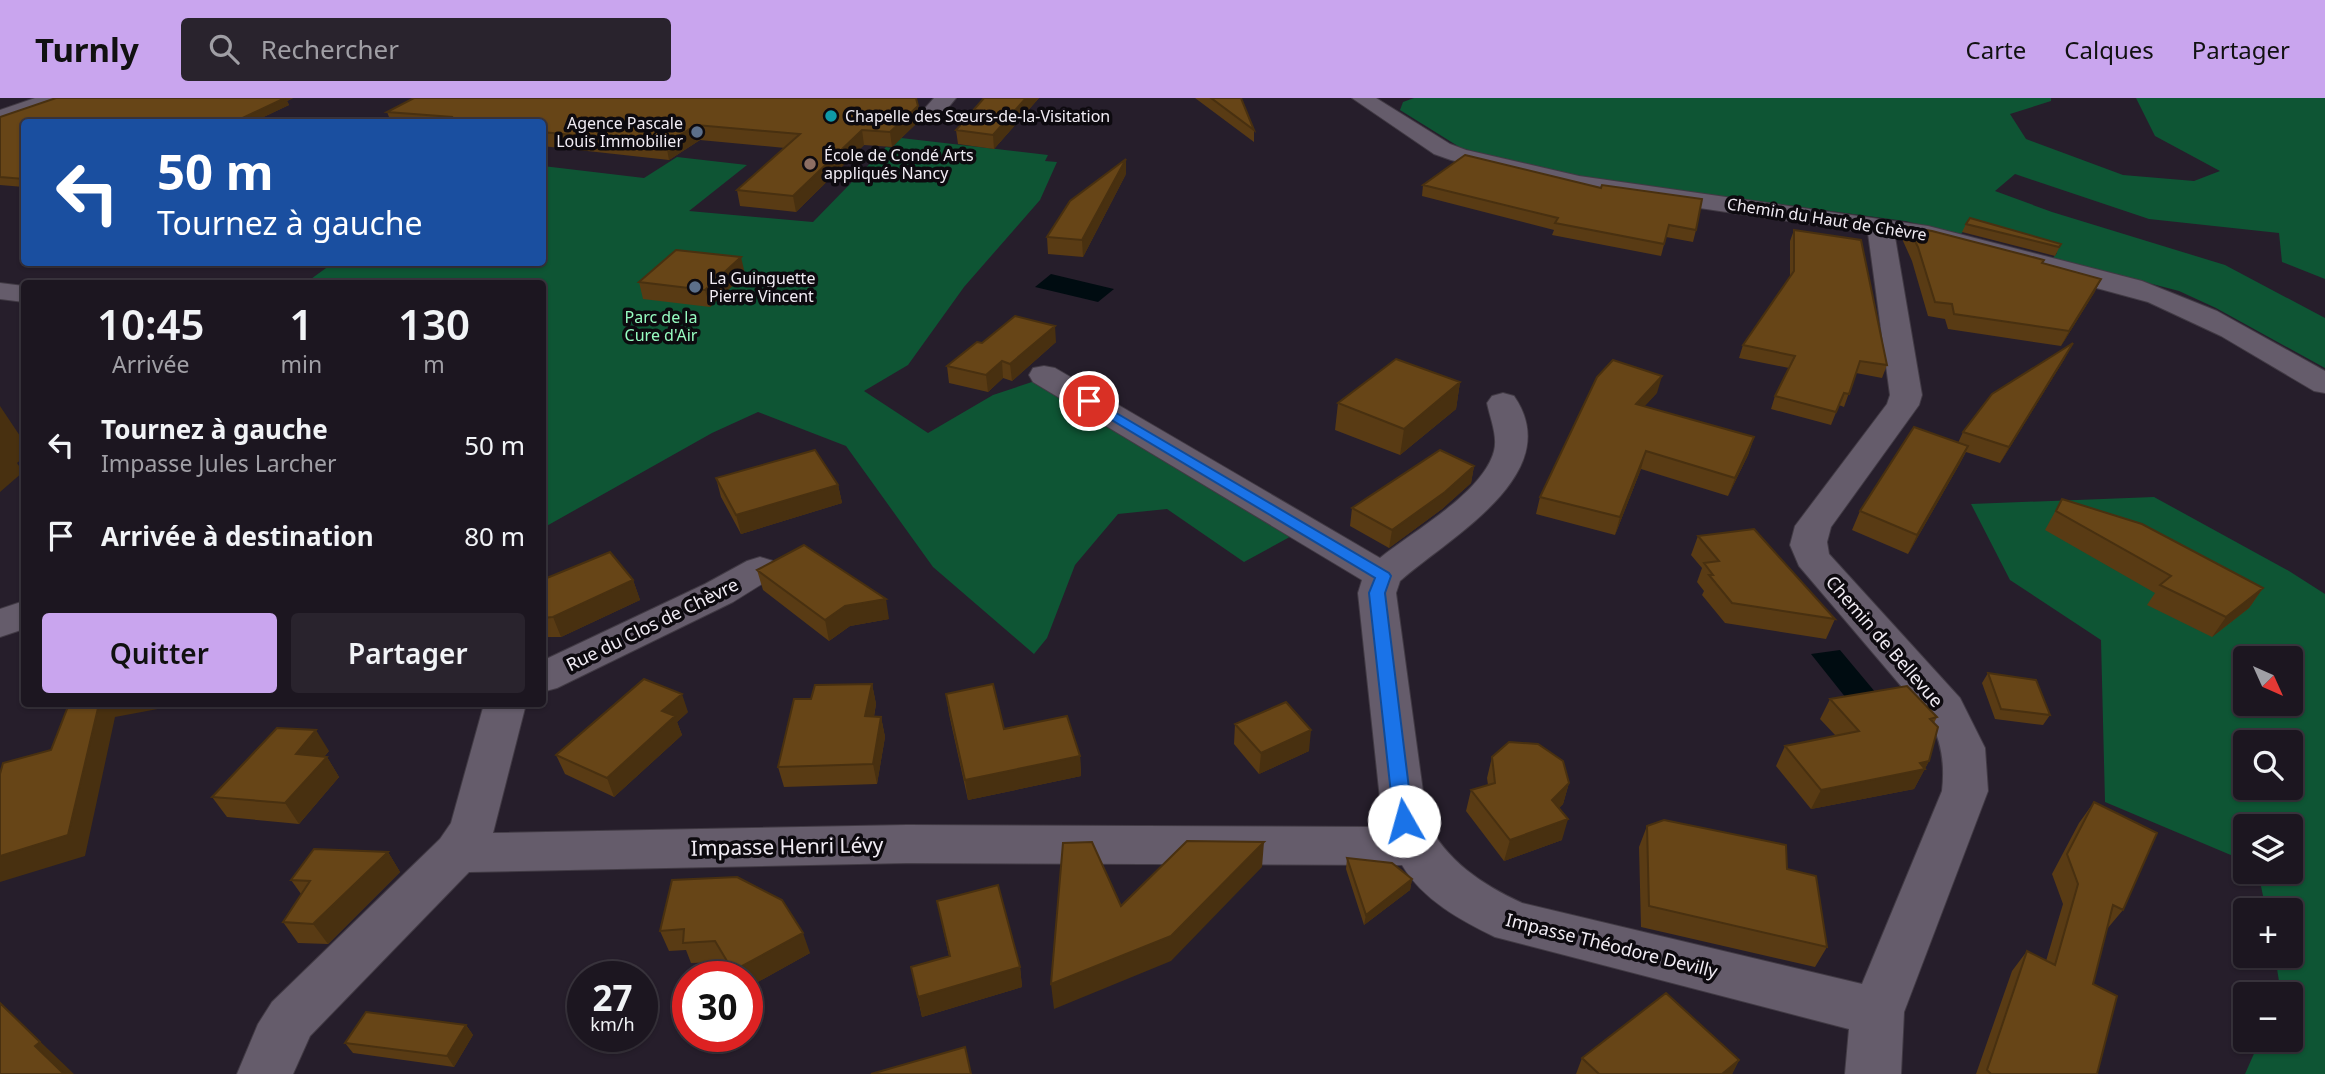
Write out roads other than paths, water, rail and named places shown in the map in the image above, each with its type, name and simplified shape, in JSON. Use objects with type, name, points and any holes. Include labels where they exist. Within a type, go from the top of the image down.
[{"type":"street","points":[[0,117],[55,98]]},
{"type":"street","points":[[930,114],[946,98]]},
{"type":"street","name":"Chemin du Haut de Chèvre","points":[[1362,98],[1441,149],[1459,155],[1592,185],[1880,226],[1979,246],[2157,295],[2238,334],[2325,384]]},
{"type":"street","name":"Chemin de Bellevue","points":[[1873,1074],[1877,1012],[1965,791],[1967,772],[1960,732],[1945,709],[1812,558],[1807,546],[1813,526],[1903,405],[1906,396],[1880,226]]},
{"type":"street","points":[[0,291],[21,293]]},
{"type":"street","points":[[1044,374],[1383,576],[1488,490],[1512,449],[1503,403]]},
{"type":"street","name":"Rue du Clos de Chèvre","points":[[546,676],[719,593],[760,569]]},
{"type":"street","name":"Impasse Théodore Devilly","points":[[1383,576],[1377,593],[1404,821],[1412,846],[1459,895],[1513,922],[1877,1012]]},
{"type":"street","points":[[0,624],[21,615]]},
{"type":"street","points":[[265,1074],[277,1042],[291,1018],[457,853],[473,827],[504,707]]},
{"type":"street","name":"Impasse Henri Lévy","points":[[457,853],[907,844],[1412,846]]},
{"type":"place","name":"Chapelle des Sœurs-de-la-Visitation","points":[[831,116]]},
{"type":"place","name":"Agence Pascale Louis Immobilier","points":[[697,132]]},
{"type":"place","name":"École de Condé Arts appliqués Nancy","points":[[810,164]]},
{"type":"place","name":"La Guinguette Pierre Vincent","points":[[695,287]]},
{"type":"park label","name":"Parc de la Cure d'Air","points":[[661,326]]}]
